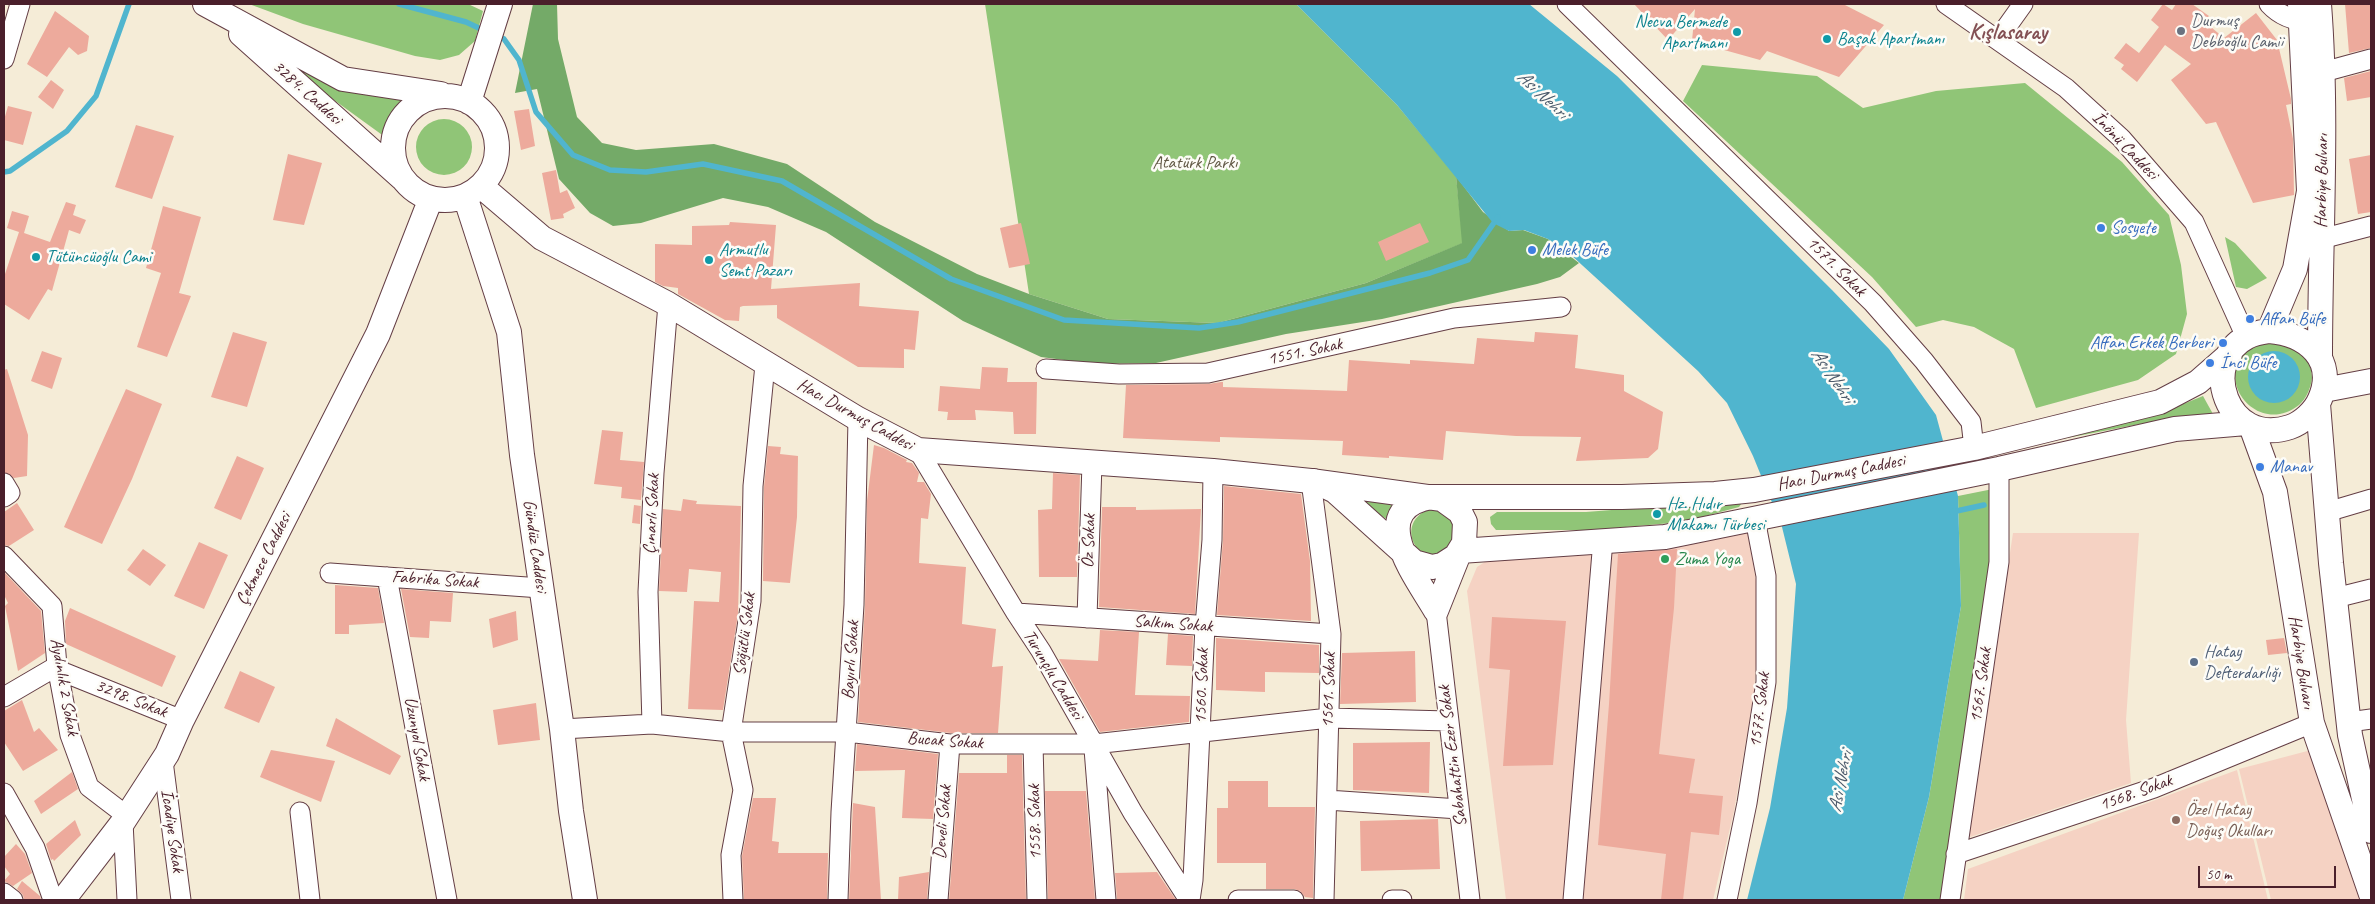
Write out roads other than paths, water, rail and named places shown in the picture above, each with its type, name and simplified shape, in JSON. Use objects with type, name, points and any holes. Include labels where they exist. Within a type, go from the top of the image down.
[{"type":"main road","points":[[469,102],[500,4]]},
{"type":"main road","name":"3284. Caddesi","points":[[208,6],[343,79],[446,95]]},
{"type":"main road","name":"3284. Caddesi","points":[[208,6],[403,179]]},
{"type":"main road","name":"Harbiye Bulvarı","points":[[2310,12],[2323,72],[2324,179],[2320,239],[2320,358],[2325,374],[2321,397],[2327,512],[2335,598],[2360,720],[2371,831]]},
{"type":"main road","name":"Harbiye Bulvarı","points":[[2269,331],[2296,269],[2309,191],[2310,12]]},
{"type":"main road","points":[[446,95],[469,102],[484,112],[494,129],[497,154],[492,172],[473,191],[445,200],[431,198],[415,191],[403,179],[395,164],[393,147],[396,131],[403,116],[415,105],[430,98],[446,95]]},
{"type":"main road","name":"Hacı Durmuş Caddesi","points":[[473,191],[542,238],[668,304],[765,365],[858,419],[918,450],[1213,471],[1313,481],[1442,498],[1460,512],[1465,522],[1466,533],[1460,551],[1451,560],[1432,567],[1414,562],[1335,490],[1313,481]]},
{"type":"main road","name":"Gündüz Caddesi","points":[[473,191],[509,332],[522,455],[585,900]]},
{"type":"main road","name":"Çekmece Caddesi","points":[[63,900],[125,819],[162,761],[378,334],[431,198]]},
{"type":"main road","points":[[2238,345],[2269,331],[2284,332],[2311,346],[2320,358]]},
{"type":"main road","name":"Harbiye Bulvarı","points":[[2238,345],[2224,369],[2222,386],[2227,402],[2237,416],[2248,424],[2275,492],[2312,723],[2371,894]]},
{"type":"main road","name":"Hacı Durmuş Caddesi","points":[[1402,552],[1396,535],[1397,524],[1402,513],[1410,504],[1431,497],[1622,497],[1715,494],[1754,490],[1974,448],[2160,402],[2198,382],[2238,345]]},
{"type":"main road","points":[[2248,424],[2265,430],[2280,430],[2295,425],[2321,397],[2371,381]]},
{"type":"main road","name":"Hacı Durmuş Caddesi","points":[[1460,551],[1665,537],[1992,470],[2175,429],[2248,424]]},
{"type":"main road","name":"Sabahattin Ezer Sokak","points":[[1436,611],[1460,551]]},
{"type":"main road","name":"Sabahattin Ezer Sokak","points":[[1402,552],[1436,611]]},
{"type":"street","points":[[4,59],[20,4]]},
{"type":"street","name":"1571. Sokak","points":[[1567,4],[1866,296],[1898,332],[1971,422],[1974,448]]},
{"type":"street","name":"İnönü Caddesi","points":[[1946,4],[2066,88],[2121,138],[2194,222],[2238,345]]},
{"type":"street","points":[[1998,39],[2023,4]]},
{"type":"street","points":[[2269,4],[2277,13],[2310,12]]},
{"type":"street","points":[[2323,72],[2371,59]]},
{"type":"street","points":[[2320,239],[2371,226]]},
{"type":"street","name":"Çınarlı Sokak","points":[[652,724],[648,592],[654,473],[668,304]]},
{"type":"street","name":"1551. Sokak","points":[[1046,368],[1119,374],[1208,373],[1454,318],[1561,307]]},
{"type":"street","name":"Söğütlü Sokak","points":[[733,900],[731,855],[743,790],[731,732],[751,601],[753,486],[765,365]]},
{"type":"street","name":"Bayırlı Sokak","points":[[838,900],[841,812],[854,605],[858,419]]},
{"type":"street","name":"Turunçlu Caddesi","points":[[918,450],[1041,651],[1133,813],[1190,900]]},
{"type":"street","name":"Öz Sokak","points":[[1087,618],[1092,463]]},
{"type":"street","name":"1567. Sokak","points":[[1950,900],[1999,562],[1992,470]]},
{"type":"street","name":"1560. Sokak","points":[[1190,900],[1201,732],[1205,626],[1212,540],[1213,471]]},
{"type":"street","name":"1561. Sokak","points":[[1313,481],[1331,634],[1324,900]]},
{"type":"street","points":[[4,483],[10,493],[4,496]]},
{"type":"street","points":[[2327,512],[2371,499]]},
{"type":"street","name":"1577. Sokak","points":[[1726,900],[1747,803],[1766,682],[1766,576],[1755,519]]},
{"type":"street","points":[[1573,900],[1603,540]]},
{"type":"street","name":"Aydınlık 2 Sokak","points":[[4,556],[52,606],[57,666],[70,735],[89,787],[125,819]]},
{"type":"street","name":"Fabrika Sokak","points":[[330,573],[541,588]]},
{"type":"street","name":"Uzunyol Sokak","points":[[387,577],[447,900]]},
{"type":"street","points":[[2335,598],[2371,589]]},
{"type":"street","name":"Sabahattin Ezer Sokak","points":[[1436,611],[1470,900]]},
{"type":"street","name":"Salkım Sokak","points":[[1016,613],[1331,634]]},
{"type":"street","points":[[4,697],[57,666]]},
{"type":"street","name":"3298. Sokak","points":[[57,666],[64,672],[182,720]]},
{"type":"street","name":"Bucak Sokak","points":[[562,729],[652,724],[731,732],[846,732],[950,744],[1094,744],[1329,718],[1450,721]]},
{"type":"street","name":"1568. Sokak","points":[[1956,854],[2154,788],[2312,723]]},
{"type":"street","name":"Develi Sokak","points":[[938,900],[940,853],[950,744]]},
{"type":"street","name":"1558. Sokak","points":[[1033,744],[1037,900]]},
{"type":"street","points":[[1094,744],[1106,900]]},
{"type":"street","name":"İcadiye Sokak","points":[[162,761],[181,900]]},
{"type":"street","points":[[4,793],[35,848],[53,900]]},
{"type":"street","points":[[1327,800],[1459,809]]},
{"type":"street","points":[[300,812],[310,900]]},
{"type":"street","points":[[125,819],[128,900]]},
{"type":"street","points":[[4,893],[13,900]]},
{"type":"street","points":[[1238,900],[1294,900]]},
{"type":"street","points":[[1312,900],[1340,900]]},
{"type":"street","points":[[1392,900],[1402,900]]},
{"type":"water","name":"Asi Nehri","points":[[1296,4],[1529,4],[1617,76],[1832,290],[1889,349],[1936,415],[1958,496],[1961,606],[1929,797],[1903,900],[1747,900],[1770,808],[1787,708],[1796,584],[1782,527],[1753,456],[1727,403],[1698,371],[1571,255],[1548,239],[1524,230],[1509,231],[1493,223],[1397,105]]},
{"type":"water","points":[[2269,351],[2279,351],[2293,358],[2300,372],[2300,382],[2293,396],[2279,403],[2269,403],[2259,399],[2252,392],[2248,382],[2248,372],[2252,362],[2259,355]]},
{"type":"waterway","points":[[4,172],[10,171],[67,131],[96,96],[129,4]]},
{"type":"waterway","points":[[399,4],[466,22],[485,31]]},
{"type":"waterway","points":[[496,35],[504,39],[519,60],[536,112],[573,155],[610,170],[646,172],[703,164],[782,181],[951,279],[1064,320],[1199,328],[1238,322],[1430,273],[1468,260],[1498,217]]},
{"type":"waterway","points":[[1952,512],[1984,505]]},
{"type":"place","name":"Durmuş Debboğlu Camii","points":[[2181,31]]},
{"type":"place","name":"Necva Bermede Apartmanı","points":[[1737,32]]},
{"type":"place","name":"Başak Apartmanı","points":[[1827,39]]},
{"type":"place","name":"Sosyete","points":[[2101,228]]},
{"type":"place","name":"Melek Büfe","points":[[1532,250]]},
{"type":"place","name":"Tütüncüoğlu Cami","points":[[36,257]]},
{"type":"place","name":"Armutlu Semt Pazarı","points":[[709,260]]},
{"type":"place","name":"Affan Büfe","points":[[2250,319]]},
{"type":"place","name":"Affan Erkek Berberi","points":[[2223,343]]},
{"type":"place","name":"İnci Büfe","points":[[2210,363]]},
{"type":"place","name":"Manav","points":[[2260,467]]},
{"type":"place","name":"Hz. Hıdır Makamı Türbesi","points":[[1657,514]]},
{"type":"place","name":"Zuma Yoga","points":[[1665,559]]},
{"type":"place","name":"Hatay Defterdarlığı","points":[[2194,662]]},
{"type":"place","name":"Özel Hatay Doğuş Okulları","points":[[2176,820]]},
{"type":"district","name":"Kışlasaray","points":[[2008,33]]},
{"type":"park label","name":"Atatürk Parkı","points":[[1195,163]]}]
